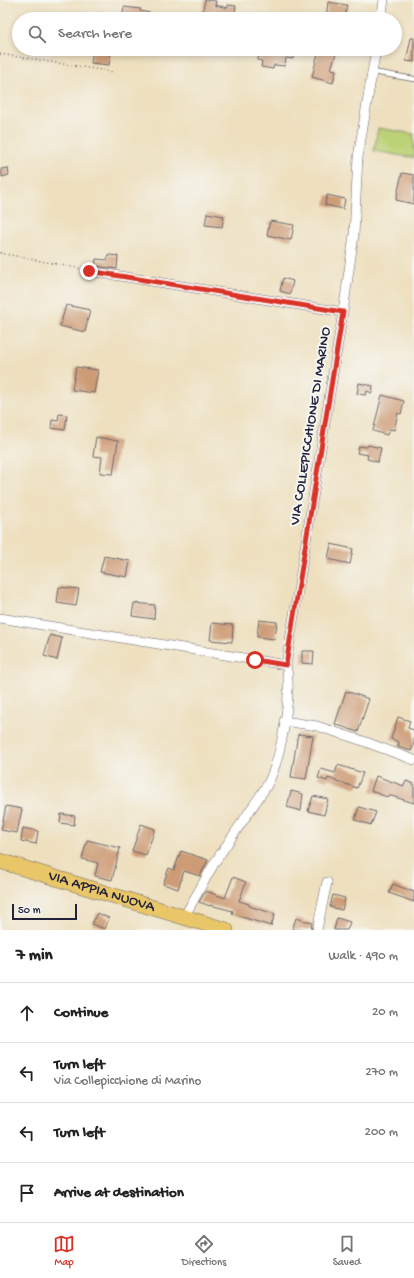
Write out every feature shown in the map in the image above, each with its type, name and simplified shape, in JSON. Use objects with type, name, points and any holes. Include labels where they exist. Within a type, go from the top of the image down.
[{"type":"main road","name":"VIA APPIA NUOVA","points":[[0,862],[226,930]]},
{"type":"street","points":[[382,12],[384,0]]},
{"type":"street","name":"VIA COLLEPICCHIONE DI MARINO","points":[[184,917],[216,862],[270,781],[278,761],[288,679],[286,665],[343,312],[354,235],[358,157],[375,56]]},
{"type":"street","points":[[89,271],[343,312]]},
{"type":"street","points":[[0,618],[286,665]]},
{"type":"street","points":[[284,721],[317,726],[414,760]]},
{"type":"street","points":[[317,930],[327,882]]},
{"type":"lane","points":[[373,72],[414,79]]},
{"type":"path","points":[[0,54],[12,56]]},
{"type":"path","points":[[13,56],[114,72]]},
{"type":"path","points":[[0,253],[89,271]]},
{"type":"green space","points":[[378,128],[414,134],[414,158],[374,151]]},
{"type":"building","points":[[205,0],[216,1],[215,5],[228,8],[228,5],[236,6],[235,12],[202,12]]},
{"type":"building","points":[[328,2],[347,5],[346,12],[327,12]]},
{"type":"building","points":[[124,7],[141,9],[140,11],[145,12],[123,12]]},
{"type":"building","points":[[411,38],[414,38],[414,62],[406,61]]},
{"type":"building","points":[[92,56],[110,56],[109,65],[91,63]]},
{"type":"building","points":[[258,56],[293,56],[293,59],[286,58],[285,66],[274,65],[273,69],[261,67],[262,61],[258,60]]},
{"type":"building","points":[[317,56],[335,56],[331,69],[336,70],[333,83],[312,77]]},
{"type":"building","points":[[8,168],[9,175],[2,177],[1,169]]},
{"type":"building","points":[[402,173],[414,175],[414,204],[396,200]]},
{"type":"building","points":[[327,195],[345,199],[343,209],[325,205]]},
{"type":"building","points":[[207,213],[224,216],[222,227],[205,225]]},
{"type":"building","points":[[270,221],[294,225],[291,240],[267,235]]},
{"type":"building","points":[[109,255],[118,256],[117,269],[95,266],[96,259],[107,260]]},
{"type":"building","points":[[283,278],[293,281],[290,294],[280,291]]},
{"type":"building","points":[[66,305],[90,310],[85,332],[60,326]]},
{"type":"building","points":[[76,367],[98,370],[94,393],[72,390]]},
{"type":"building","points":[[359,383],[373,386],[372,393],[367,391],[366,395],[357,394]]},
{"type":"building","points":[[382,395],[404,401],[401,414],[398,413],[394,430],[389,429],[387,435],[373,431]]},
{"type":"building","points":[[59,414],[67,415],[65,430],[51,428],[52,420],[58,421]]},
{"type":"building","points":[[96,437],[118,441],[113,474],[100,473],[102,457],[93,456]]},
{"type":"building","points":[[368,445],[381,448],[378,462],[367,459],[368,455],[357,453],[359,446],[367,447]]},
{"type":"building","points":[[331,544],[353,549],[350,564],[328,559]]},
{"type":"building","points":[[104,556],[130,561],[127,577],[100,572]]},
{"type":"building","points":[[59,587],[79,589],[76,606],[57,603]]},
{"type":"building","points":[[134,603],[155,605],[154,619],[132,616]]},
{"type":"building","points":[[259,620],[277,622],[275,639],[257,637]]},
{"type":"building","points":[[212,623],[233,625],[232,642],[210,640]]},
{"type":"building","points":[[50,635],[62,638],[57,660],[44,656]]},
{"type":"building","points":[[302,651],[314,651],[313,664],[302,663]]},
{"type":"building","points":[[346,691],[369,699],[358,732],[335,724]]},
{"type":"building","points":[[398,717],[410,721],[408,728],[414,730],[414,743],[411,751],[398,747],[399,742],[391,739]]},
{"type":"building","points":[[298,734],[313,736],[306,779],[291,777]]},
{"type":"building","points":[[338,765],[363,773],[357,788],[328,778],[327,781],[318,778],[321,769],[335,773]]},
{"type":"building","points":[[376,776],[404,786],[406,781],[414,784],[414,803],[388,795],[387,797],[371,791]]},
{"type":"building","points":[[291,791],[303,794],[301,811],[287,807]]},
{"type":"building","points":[[313,796],[328,799],[324,815],[308,811]]},
{"type":"building","points":[[6,806],[22,809],[17,833],[1,830]]},
{"type":"building","points":[[359,807],[376,812],[371,825],[355,820]]},
{"type":"building","points":[[61,814],[75,816],[74,825],[60,823]]},
{"type":"building","points":[[141,824],[155,829],[146,855],[132,851]]},
{"type":"building","points":[[23,828],[38,831],[36,844],[21,841]]},
{"type":"building","points":[[87,840],[120,848],[112,880],[95,876],[98,863],[82,859]]},
{"type":"building","points":[[181,851],[208,860],[200,876],[184,871],[178,889],[163,884],[169,868],[174,870]]},
{"type":"building","points":[[233,877],[246,882],[239,901],[249,904],[249,906],[275,914],[271,926],[232,914],[233,911],[199,902],[206,891],[225,898]]},
{"type":"building","points":[[393,884],[414,892],[414,902],[389,893]]},
{"type":"building","points":[[333,895],[345,898],[342,910],[330,907]]},
{"type":"building","points":[[97,913],[109,918],[105,929],[92,924]]},
{"type":"building","points":[[296,918],[312,923],[311,930],[292,930]]},
{"type":"building","points":[[337,918],[350,922],[347,930],[334,930]]},
{"type":"route","points":[[89,271],[343,312],[286,665],[255,660]]}]
